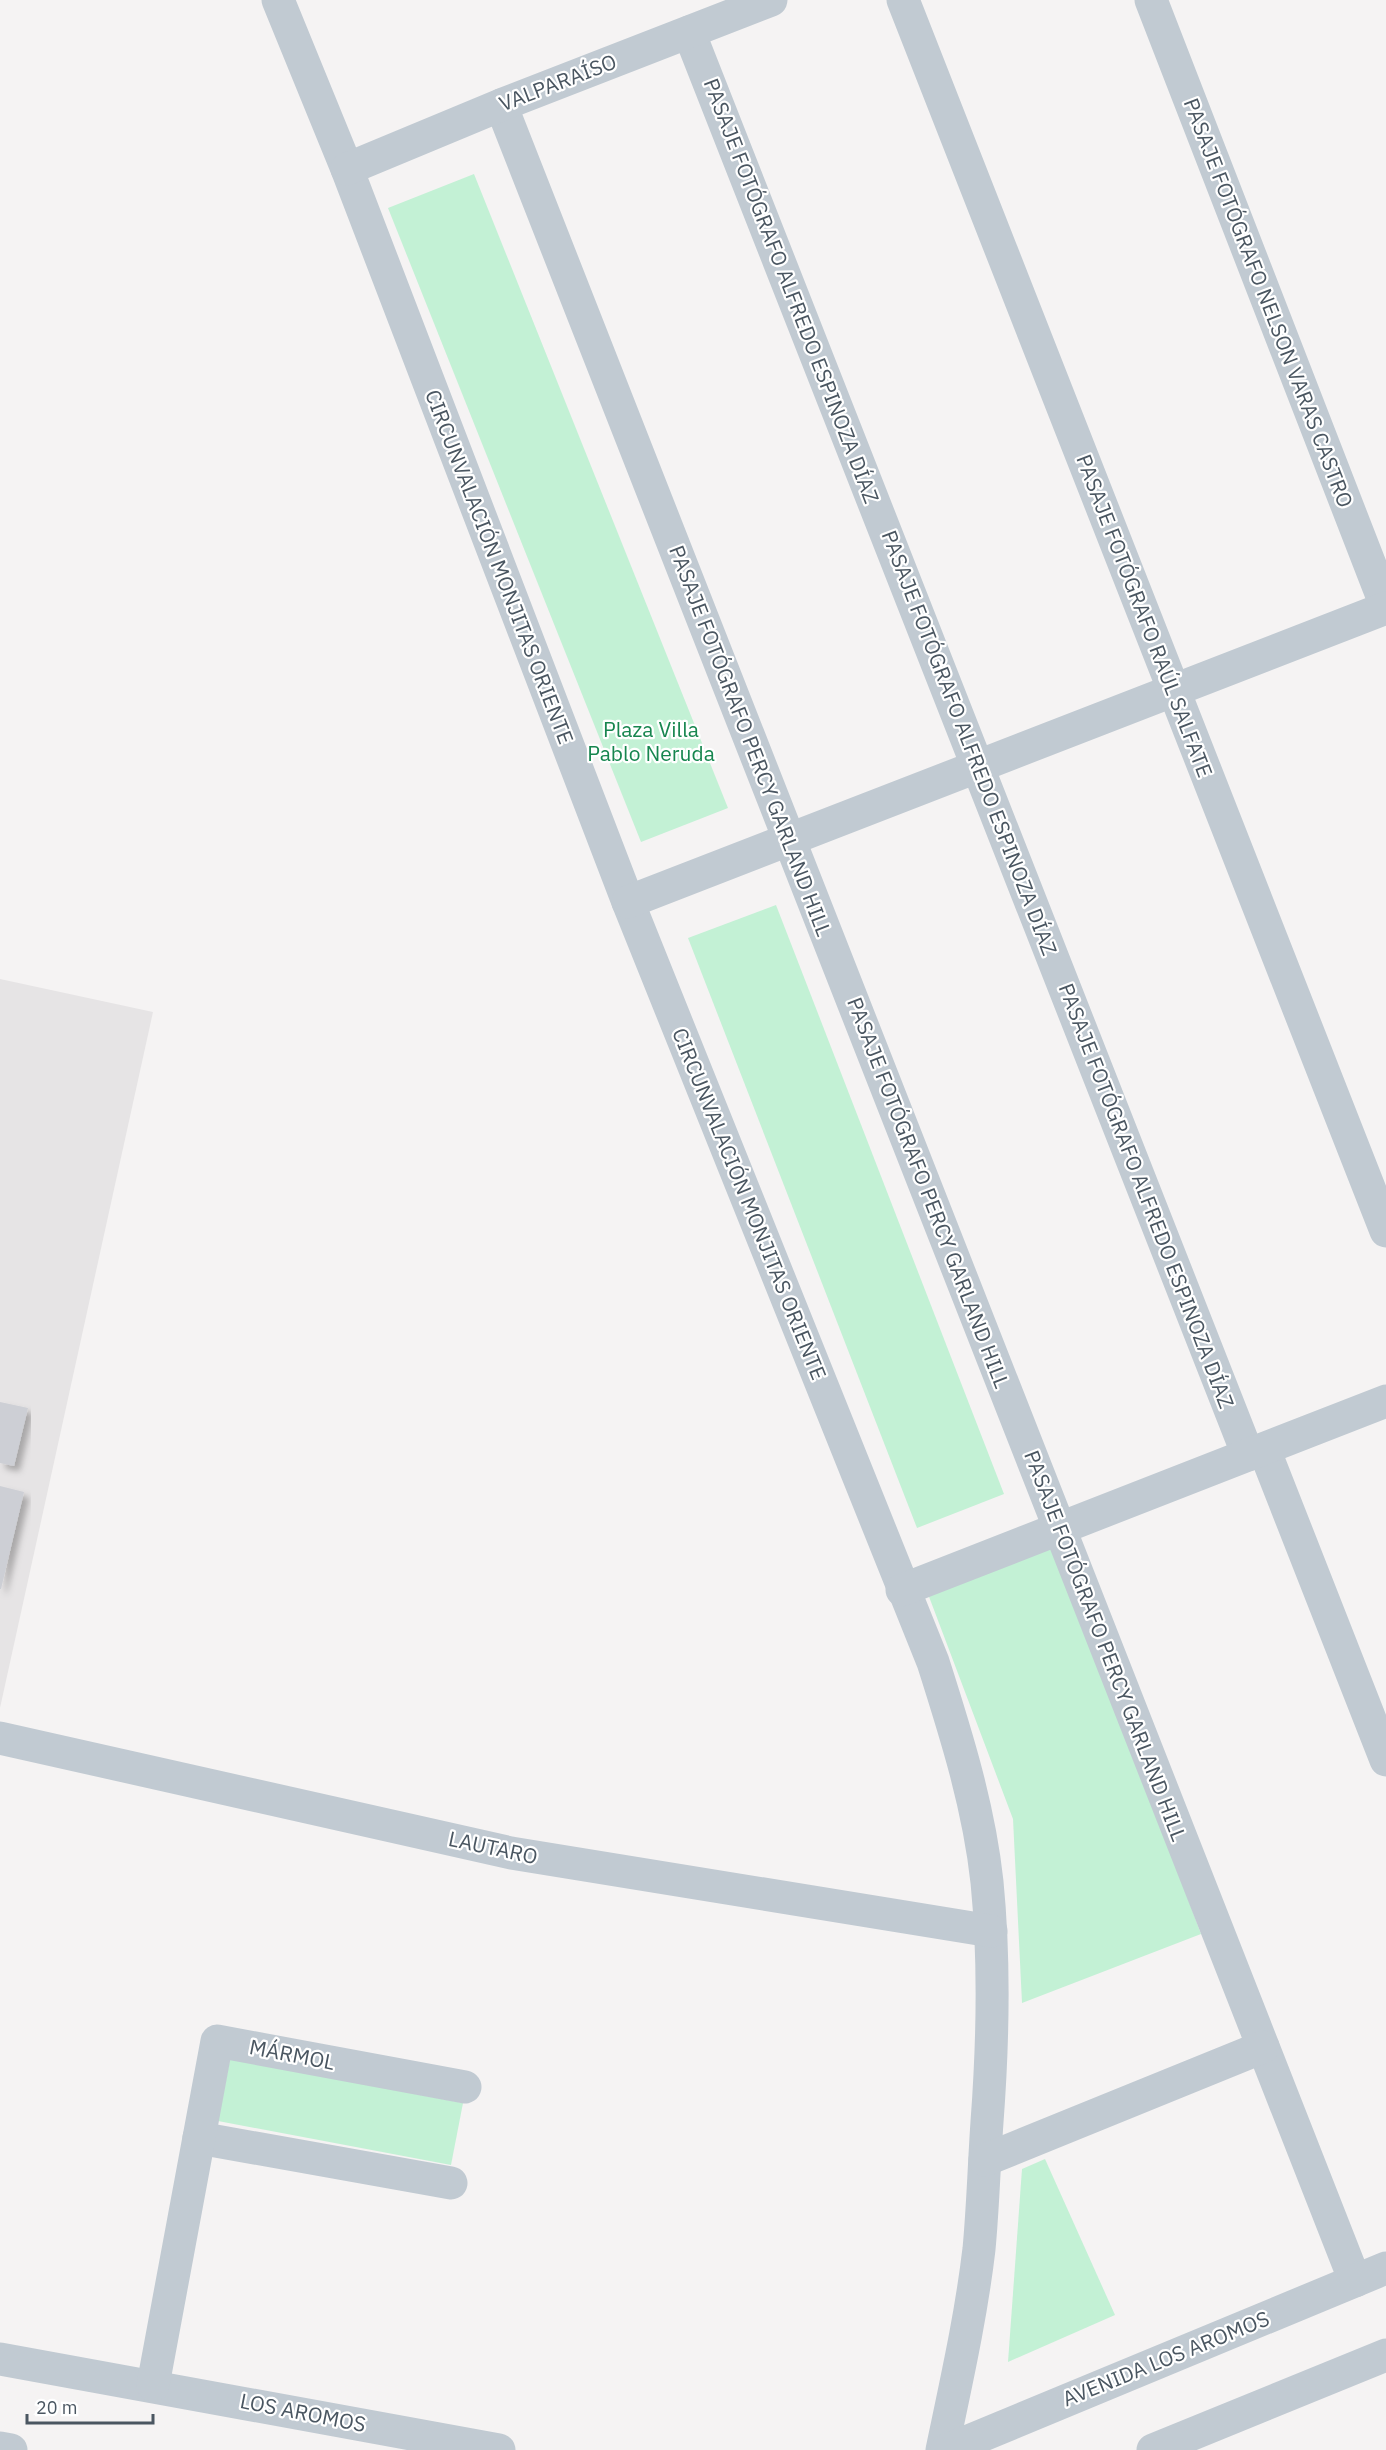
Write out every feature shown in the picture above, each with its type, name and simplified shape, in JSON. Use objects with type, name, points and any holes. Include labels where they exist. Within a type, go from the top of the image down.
[{"type":"street","name":"CIRCUNVALACIÓN MONJITAS ORIENTE","points":[[278,0],[347,169],[628,902],[902,1590],[933,1662],[956,1734],[974,1806],[987,1881],[991,1931],[993,2022],[977,2261],[965,2343],[944,2450]]},
{"type":"street","name":"VALPARAÍSO","points":[[347,169],[501,105],[771,0]]},
{"type":"street","name":"PASAJE FOTÓGRAFO RAÚL SALFATE","points":[[903,0],[1386,1231]]},
{"type":"street","name":"PASAJE FOTÓGRAFO NELSON VARAS CASTRO","points":[[1151,0],[1386,607]]},
{"type":"street","name":"PASAJE FOTÓGRAFO ALFREDO ESPINOZA DÍAZ","points":[[689,32],[977,767],[1256,1452],[1386,1760]]},
{"type":"street","name":"PASAJE FOTÓGRAFO PERCY GARLAND HILL","points":[[501,105],[1355,2281]]},
{"type":"street","points":[[628,902],[1386,607]]},
{"type":"street","points":[[902,1590],[1386,1401]]},
{"type":"street","name":"LAUTARO","points":[[0,1738],[511,1853],[991,1931]]},
{"type":"street","name":"MÁRMOL","points":[[153,2385],[217,2041],[465,2087]]},
{"type":"street","points":[[985,2160],[1263,2047]]},
{"type":"street","points":[[199,2138],[451,2183]]},
{"type":"street","name":"AVENIDA LOS AROMOS","points":[[944,2450],[1386,2268]]},
{"type":"street","points":[[1153,2450],[1386,2355]]},
{"type":"street","name":"LOS AROMOS","points":[[0,2359],[153,2385],[498,2450]]},
{"type":"street","points":[[0,2448],[11,2450]]},
{"type":"shaded area","points":[[0,979],[153,1012],[0,1708]]},
{"type":"green space","name":"Plaza Villa Pablo Neruda","points":[[474,174],[728,808],[641,842],[388,208]]},
{"type":"green space","points":[[776,905],[1004,1494],[917,1528],[688,938]]},
{"type":"green space","points":[[1057,1546],[1201,1934],[1022,2003],[1013,1819],[928,1594]]},
{"type":"green space","points":[[230,2059],[463,2103],[451,2165],[218,2121]]},
{"type":"green space","points":[[1045,2159],[1115,2315],[1008,2362],[1022,2169]]},
{"type":"building","points":[[0,1402],[28,1408],[14,1466],[0,1463]]},
{"type":"building","points":[[0,1486],[24,1492],[1,1589],[0,1589]]}]
